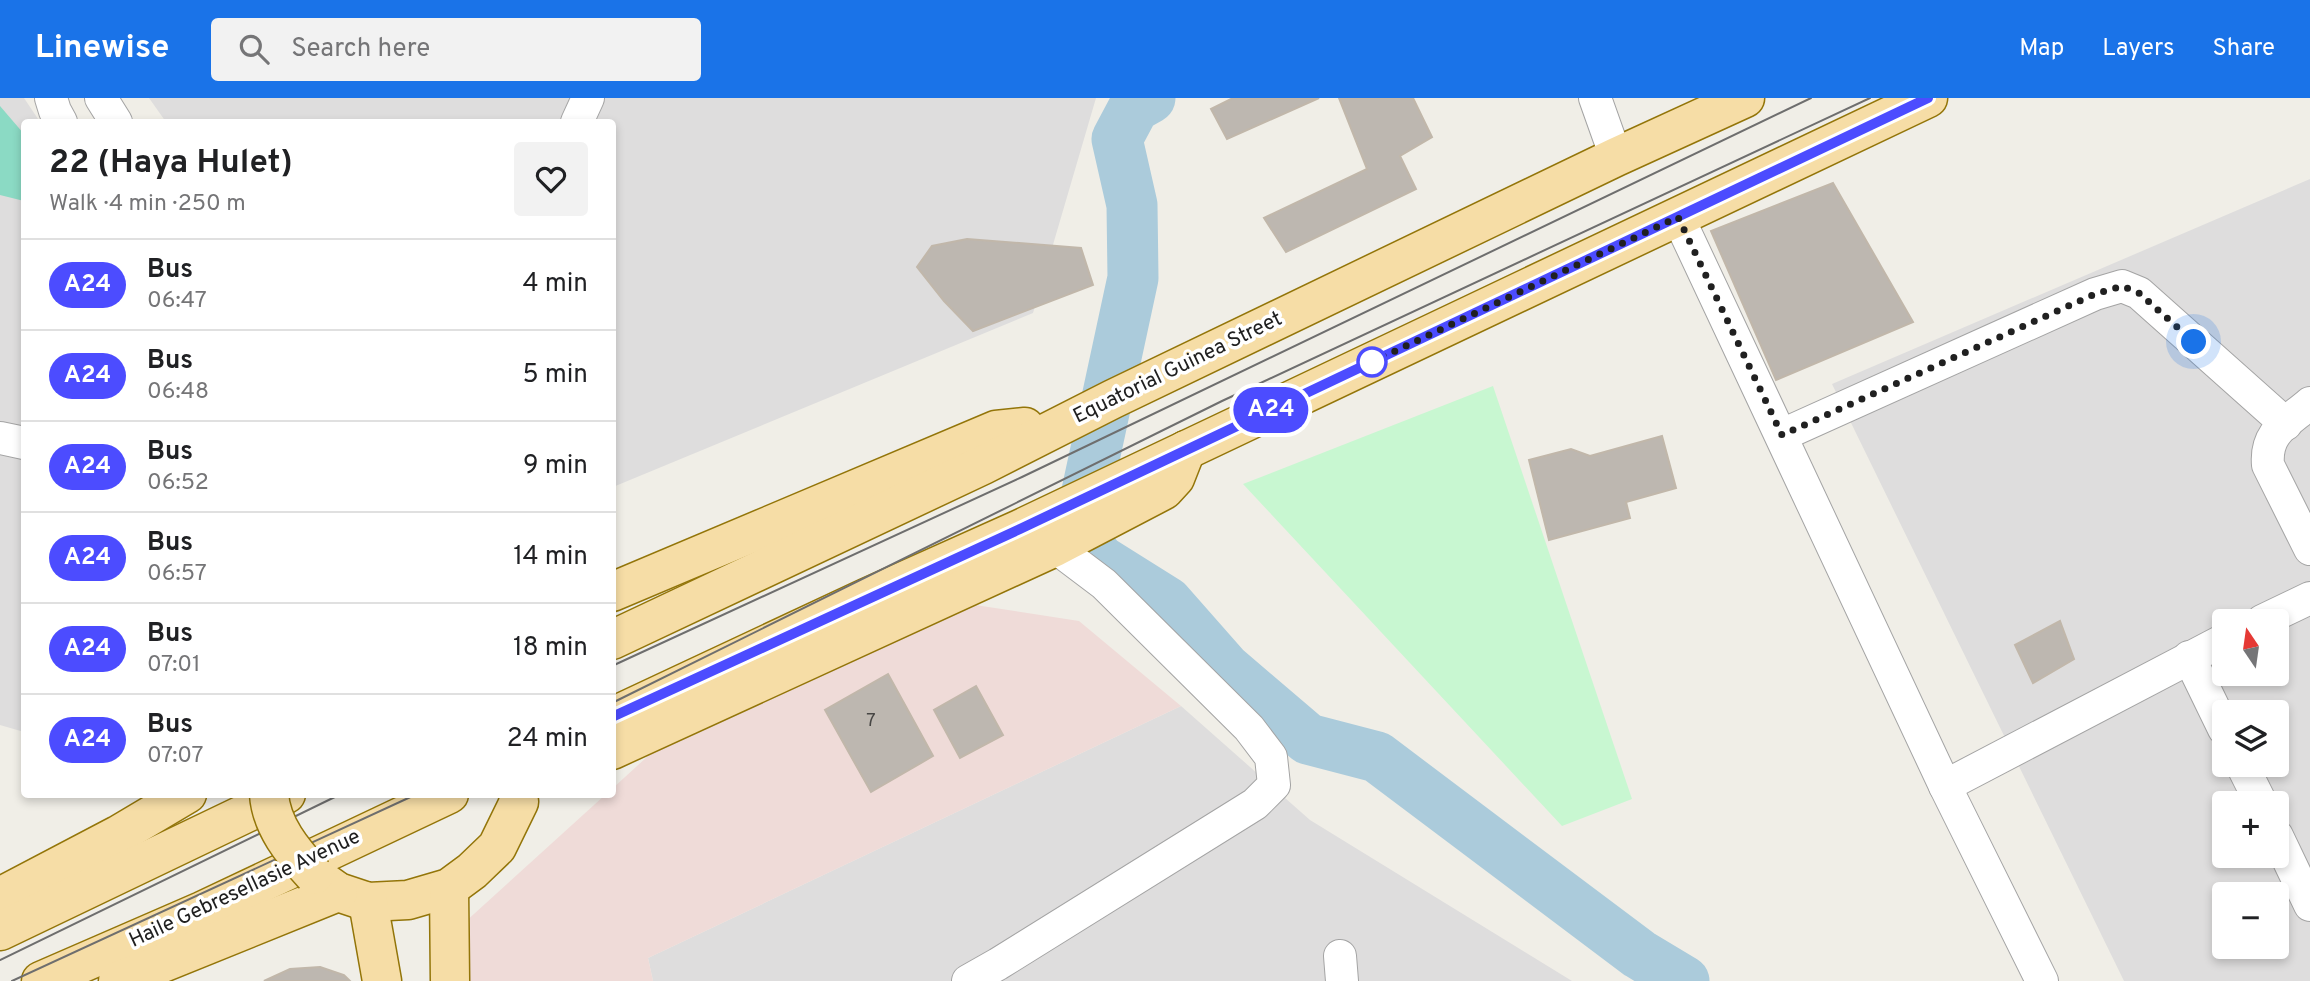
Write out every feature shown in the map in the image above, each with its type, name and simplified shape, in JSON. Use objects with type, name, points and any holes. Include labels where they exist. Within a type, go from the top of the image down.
[{"type":"main road","name":"Equatorial Guinea Street","points":[[616,638],[983,465],[1146,383],[1616,157],[1745,98]]},
{"type":"main road","points":[[616,748],[1059,533],[1151,481],[1186,450],[1928,98]]},
{"type":"main road","points":[[616,590],[996,430],[1066,422]]},
{"type":"main road","points":[[616,715],[673,688],[1059,533]]},
{"type":"main road","points":[[10,914],[118,835],[180,798]]},
{"type":"main road","points":[[269,798],[281,832],[297,856],[340,889],[382,981]]},
{"type":"main road","points":[[10,914],[277,798]]},
{"type":"main road","name":"Haile Gebresellasie Avenue","points":[[41,981],[202,911],[441,798]]},
{"type":"main road","points":[[118,981],[340,889],[408,900],[449,888],[496,847],[522,798]]},
{"type":"main road","points":[[449,888],[450,981]]},
{"type":"street","points":[[51,98],[59,119]]},
{"type":"street","points":[[101,98],[114,119]]},
{"type":"street","points":[[1595,98],[1616,157]]},
{"type":"street","points":[[1678,217],[1945,786],[2042,981]]},
{"type":"street","points":[[1782,435],[2095,294],[2122,286],[2139,293],[2286,424]]},
{"type":"street","points":[[2310,403],[2270,440],[2267,451],[2268,465],[2310,549]]},
{"type":"street","points":[[0,438],[21,442]]},
{"type":"street","points":[[968,981],[1255,804],[1274,785],[1271,758],[1249,728],[1104,584],[1059,533]]},
{"type":"street","points":[[2287,609],[2310,598]]},
{"type":"street","points":[[1945,786],[2212,646]]},
{"type":"street","points":[[2189,657],[2212,704]]},
{"type":"street","points":[[2289,861],[2310,905]]},
{"type":"shaded area","points":[[0,98],[24,98],[38,119],[21,119],[21,731],[0,725]]},
{"type":"shaded area","points":[[149,98],[1096,98],[1033,313],[616,486],[616,119],[164,119]]},
{"type":"shaded area","points":[[2310,179],[2310,981],[2124,981],[1832,384]]},
{"type":"shaded area","points":[[962,603],[1079,621],[1181,706],[648,958],[653,981],[439,981],[431,953],[602,798],[616,798],[616,785],[684,723]]},
{"type":"shaded area","points":[[1181,706],[1310,820],[1572,981],[653,981],[648,958]]},
{"type":"green space","points":[[0,106],[21,130],[21,200],[0,195]]},
{"type":"green space","points":[[1493,386],[1632,799],[1562,826],[1243,484]]},
{"type":"building","points":[[1233,98],[1319,98],[1227,139],[1211,109]]},
{"type":"building","points":[[1339,98],[1413,98],[1432,137],[1400,156],[1416,189],[1286,252],[1264,218],[1367,169]]},
{"type":"building","points":[[1833,183],[1913,322],[1776,380],[1711,231]]},
{"type":"building","points":[[967,239],[1081,248],[1093,285],[973,331],[917,267],[932,246]]},
{"type":"building","points":[[1662,436],[1676,488],[1626,502],[1630,518],[1549,540],[1529,460],[1571,449],[1590,456]]},
{"type":"building","points":[[2060,621],[2074,659],[2033,683],[2015,645]]},
{"type":"building","points":[[888,674],[933,756],[871,792],[825,710]]},
{"type":"building","points":[[976,686],[1003,735],[960,758],[934,710]]},
{"type":"building","points":[[320,967],[344,975],[350,981],[264,981],[290,969]]},
{"type":"waterway","points":[[1150,98],[1134,107],[1117,139],[1132,205],[1133,278],[1078,533],[1100,560],[1167,602],[1226,669],[1308,739],[1377,757],[1639,954],[1684,981]]},
{"type":"tram line","points":[[616,664],[1022,477],[1811,98]]},
{"type":"tram line","points":[[616,701],[1222,401],[1870,98]]},
{"type":"tram line","points":[[0,960],[333,798]]},
{"type":"tram line","points":[[12,981],[408,798]]},
{"type":"bus line","name":"A24","points":[[616,715],[1020,529],[1928,98]]},
{"type":"route","points":[[1372,362],[1678,217],[1782,435],[2095,294],[2122,286],[2139,293],[2194,342]]}]
